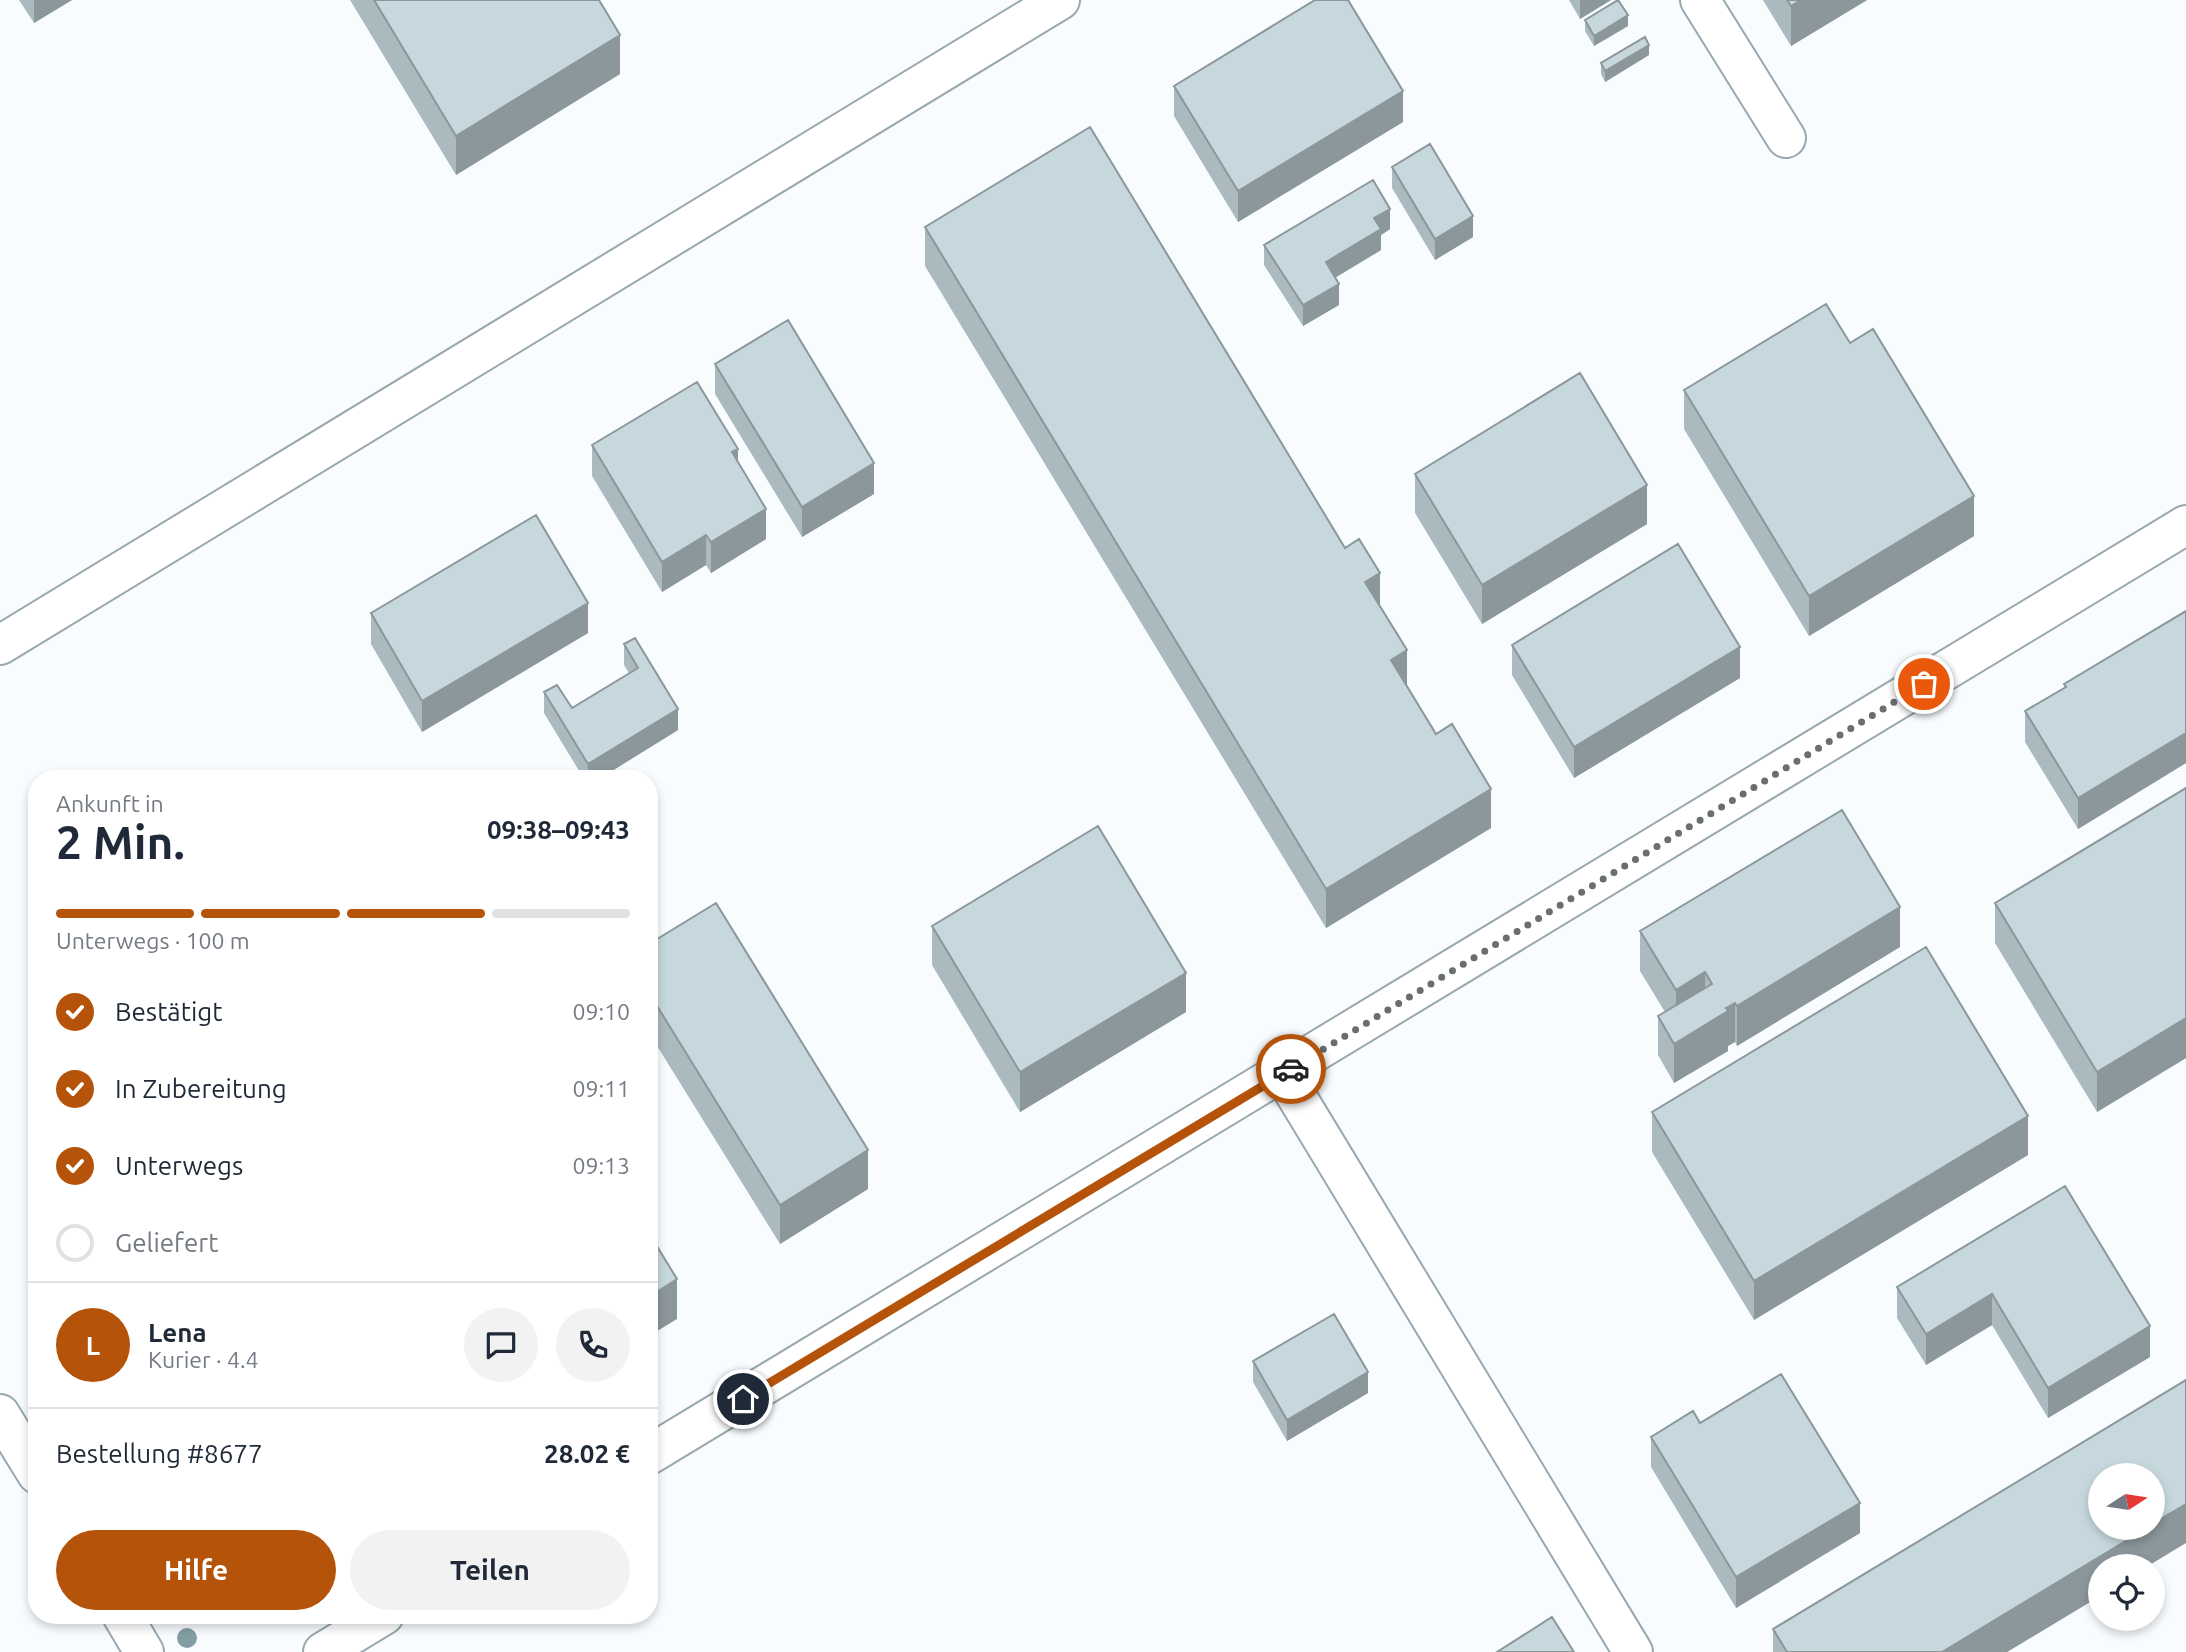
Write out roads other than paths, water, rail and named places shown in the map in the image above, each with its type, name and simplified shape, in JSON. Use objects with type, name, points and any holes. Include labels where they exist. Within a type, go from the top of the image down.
[{"type":"lane","points":[[0,645],[1060,0]]},
{"type":"lane","points":[[1700,0],[1786,138]]},
{"type":"lane","points":[[658,1450],[1283,1074],[2186,525]]},
{"type":"lane","points":[[1283,1074],[1633,1652]]},
{"type":"lane","points":[[0,1413],[28,1459]]},
{"type":"lane","points":[[127,1624],[144,1652]]},
{"type":"lane","points":[[323,1652],[369,1624]]}]
